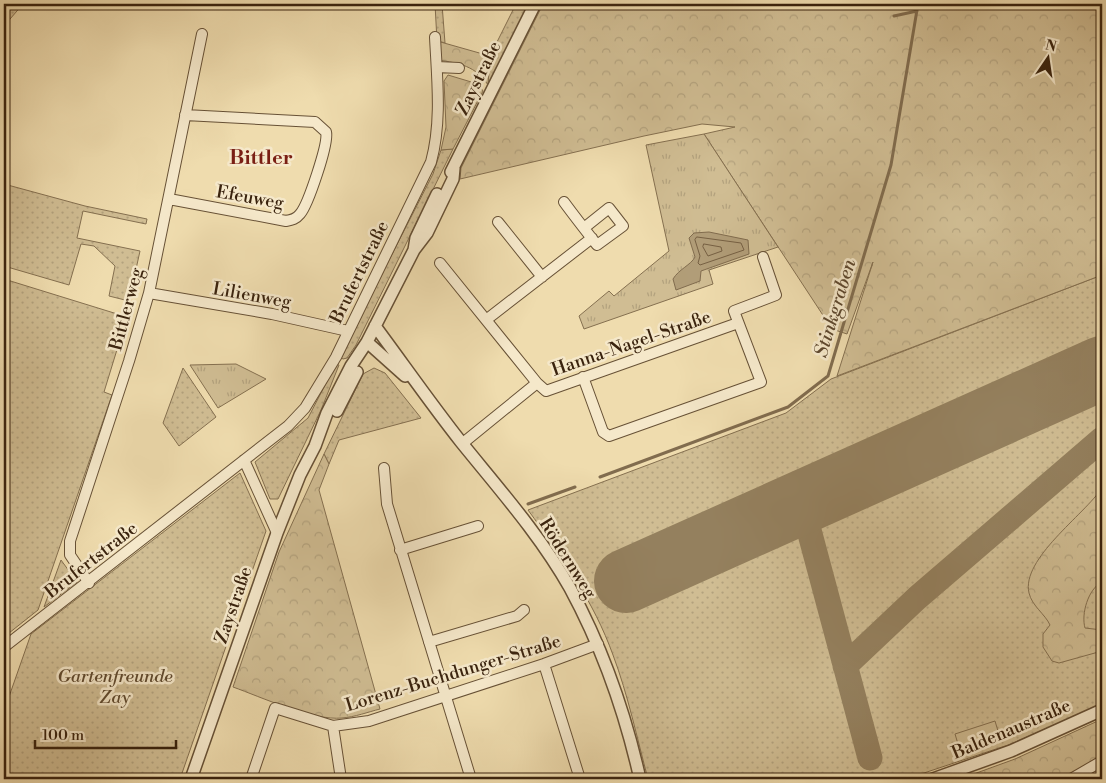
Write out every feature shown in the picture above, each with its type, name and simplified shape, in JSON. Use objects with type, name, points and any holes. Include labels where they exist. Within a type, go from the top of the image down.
[{"type":"street","name":"Zaystraße","points":[[191,779],[277,533],[296,484],[315,446],[331,405],[358,352],[367,342],[414,250],[427,233],[453,179],[454,168],[535,4]]},
{"type":"street","name":"Bittlerweg","points":[[88,583],[70,555],[70,541],[126,371],[149,293],[170,199],[202,34]]},
{"type":"street","name":"Brufertstraße","points":[[4,647],[288,426],[305,408],[336,357],[431,162],[436,145],[437,121],[437,67],[434,37]]},
{"type":"street","points":[[437,67],[460,68]]},
{"type":"street","name":"Efeuweg","points":[[170,199],[286,221],[293,220],[304,208],[327,145],[326,132],[315,122],[185,115]]},
{"type":"street","points":[[564,202],[597,245],[623,226],[610,208],[584,228]]},
{"type":"street","points":[[498,222],[542,277]]},
{"type":"street","points":[[486,320],[592,238]]},
{"type":"street","name":"Hanna-Nagel-Straße","points":[[463,444],[537,383],[546,391],[738,322],[734,311],[776,295],[763,257]]},
{"type":"street","points":[[440,263],[537,383]]},
{"type":"street","name":"Lilienweg","points":[[149,293],[272,314],[348,330]]},
{"type":"street","points":[[583,378],[603,432],[609,436],[761,382],[738,322]]},
{"type":"street","name":"Rödernweg","points":[[375,326],[414,383],[547,552],[569,588],[598,644],[618,692],[640,779]]},
{"type":"street","name":"Rödernweg","points":[[367,342],[414,383]]},
{"type":"street","points":[[244,460],[277,533]]},
{"type":"street","points":[[384,468],[387,504],[471,779]]},
{"type":"street","points":[[400,550],[478,526]]},
{"type":"street","points":[[429,642],[518,616],[524,610]]},
{"type":"street","name":"Lorenz-Buchdunger-Straße","points":[[251,779],[275,708],[333,726],[369,721],[544,664],[598,644]]},
{"type":"street","points":[[544,664],[580,779]]},
{"type":"street","name":"Baldenaustraße","points":[[933,779],[1011,751],[1102,710]]},
{"type":"street","points":[[333,726],[342,779]]},
{"type":"street","points":[[1071,779],[1102,761]]},
{"type":"green space","points":[[4,4],[23,4],[4,26]]},
{"type":"green space","points":[[435,4],[442,4],[445,43],[437,41]]},
{"type":"green space","points":[[516,4],[530,4],[488,85],[490,56]]},
{"type":"green space","points":[[543,4],[1102,4],[1102,275],[837,376],[873,262],[847,334],[832,329],[704,134],[735,127],[702,124],[460,179],[461,168]]},
{"type":"green space","points":[[437,41],[490,56],[488,85],[478,74],[466,66],[438,60]]},
{"type":"green space","points":[[448,75],[478,84],[483,91],[453,149],[441,150],[446,127],[444,81]]},
{"type":"green space","points":[[704,134],[778,247],[709,270],[713,284],[584,329],[579,316],[609,291],[614,296],[669,251],[646,145]]},
{"type":"green space","points":[[453,149],[356,345],[347,358],[343,359],[340,357],[341,354],[433,174],[441,150]]},
{"type":"green space","points":[[4,184],[85,206],[147,219],[146,224],[83,211],[77,238],[140,251],[129,301],[109,296],[115,266],[94,246],[81,244],[69,285],[4,266]]},
{"type":"green space","points":[[1102,275],[1102,704],[1011,744],[906,779],[648,779],[623,685],[605,635],[576,580],[528,510],[786,413],[831,379]]},
{"type":"green space","points":[[4,279],[127,317],[104,392],[112,395],[38,610],[4,637]]},
{"type":"green space","points":[[236,364],[266,379],[218,408],[190,365]]},
{"type":"green space","points":[[336,364],[339,365],[321,410],[278,499],[270,499],[255,462],[308,418]]},
{"type":"green space","points":[[183,368],[216,417],[179,446],[163,423]]},
{"type":"green space","points":[[374,368],[385,373],[421,418],[339,440],[329,464],[324,454],[363,374]]},
{"type":"green space","points":[[324,454],[329,464],[319,490],[380,709],[357,716],[342,718],[330,718],[302,712],[233,687],[279,552]]},
{"type":"green space","name":"Gartenfreunde Zay","points":[[240,473],[266,531],[180,779],[4,779],[4,711],[31,634]]},
{"type":"green space","points":[[1102,488],[1102,582],[1097,585],[1089,596],[1084,622],[1085,628],[1102,630],[1102,651],[1059,663],[1052,661],[1043,647],[1043,634],[1050,625],[1031,598],[1029,580],[1034,566],[1044,552]]},
{"type":"green space","points":[[61,560],[77,582],[44,607]]},
{"type":"green space","points":[[1102,719],[1102,756],[1061,779],[960,779],[1015,759]]},
{"type":"green space","points":[[995,721],[1001,741],[961,754],[955,734]]},
{"type":"water","points":[[709,232],[748,240],[749,254],[701,271],[700,281],[676,290],[673,279],[695,257],[689,238],[694,233]]},
{"type":"waterway","name":"Stinkgraben","points":[[600,477],[788,407],[828,376],[891,165],[918,4]]},
{"type":"waterway","points":[[894,16],[917,11]]},
{"type":"waterway","name":"Stinkgraben","points":[[528,504],[575,487]]},
{"type":"taxiway","points":[[845,666],[917,598],[1102,439]]},
{"type":"taxiway","points":[[802,504],[870,758]]},
{"type":"runway","points":[[626,581],[1102,368]]},
{"type":"district","name":"Bittler","points":[[261,157]]}]
